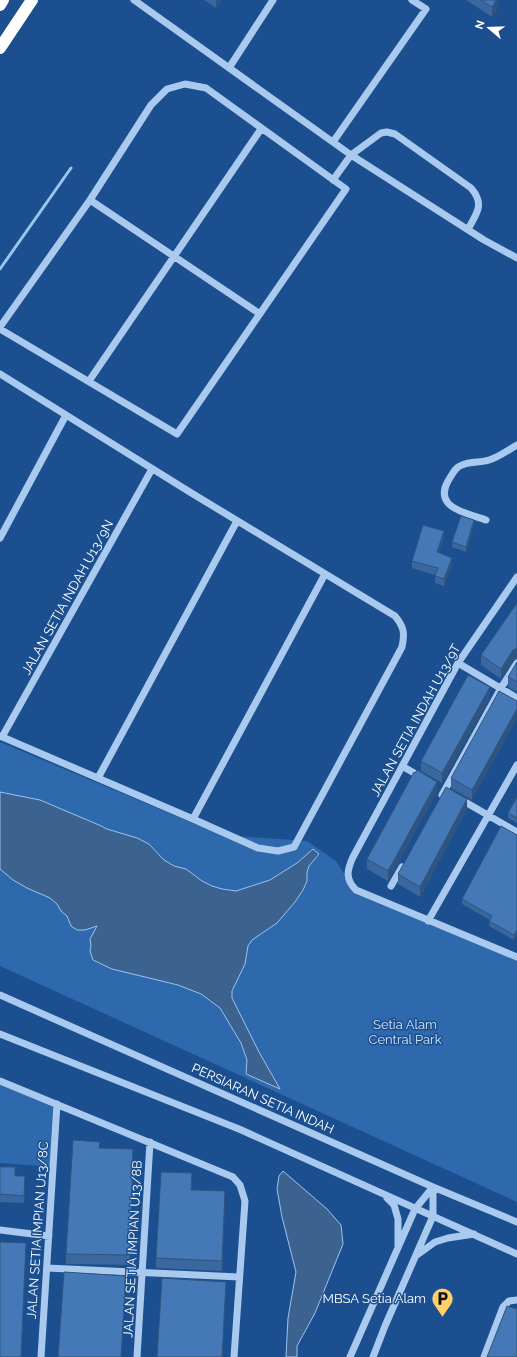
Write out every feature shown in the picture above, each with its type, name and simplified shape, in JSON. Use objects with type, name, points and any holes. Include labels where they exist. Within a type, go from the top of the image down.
[{"type":"highway","points":[[0,5],[3,0]]},
{"type":"highway","points":[[0,48],[32,0]]},
{"type":"street","points":[[18,21],[40,0]]},
{"type":"street","points":[[134,0],[351,155],[484,240],[517,258]]},
{"type":"street","points":[[228,68],[273,0]]},
{"type":"street","points":[[333,142],[426,9],[412,0]]},
{"type":"street","points":[[185,84],[206,88],[333,180],[346,189],[177,434],[0,328],[90,200],[152,105],[167,89],[185,84]]},
{"type":"street","points":[[89,381],[261,129]]},
{"type":"street","points":[[333,180],[351,155],[381,133],[387,132],[395,134],[471,188],[477,195],[479,203],[478,212],[468,229]]},
{"type":"street","points":[[90,200],[260,314]]},
{"type":"street","points":[[0,374],[152,469],[395,616],[402,624],[404,636],[402,647],[294,847],[278,851],[258,848],[1,736]]},
{"type":"street","points":[[0,538],[66,415]]},
{"type":"street","points":[[486,520],[450,505],[445,500],[444,493],[447,484],[453,472],[460,465],[489,460],[517,445]]},
{"type":"street","name":"JALAN SETIA INDAH U13/9N","points":[[1,736],[152,469]]},
{"type":"street","points":[[98,778],[237,521]]},
{"type":"street","points":[[193,819],[325,574]]},
{"type":"street","name":"JALAN SETIA INDAH U13/9T","points":[[517,577],[458,663],[353,857],[349,868],[348,877],[350,884],[356,890],[517,957]]},
{"type":"street","points":[[458,663],[517,698]]},
{"type":"street","points":[[437,804],[441,788],[517,663]]},
{"type":"street","points":[[428,921],[517,765]]},
{"type":"street","points":[[402,766],[426,780]]},
{"type":"street","points":[[441,788],[517,832]]},
{"type":"street","points":[[391,886],[406,859]]},
{"type":"street","name":"PERSIARAN SETIA INDAH","points":[[0,995],[517,1222]]},
{"type":"street","points":[[0,1034],[239,1128],[517,1254]]},
{"type":"street","points":[[0,1081],[233,1177],[240,1185],[245,1201],[234,1357]]},
{"type":"street","name":"JALAN SETIA IMPIAN U13/8C","points":[[41,1357],[57,1104]]},
{"type":"street","name":"JALAN SETIA IMPIAN U13/8B","points":[[137,1357],[150,1142]]},
{"type":"street","points":[[350,1357],[415,1209],[433,1186]]},
{"type":"street","points":[[373,1357],[433,1216],[433,1186]]},
{"type":"street","points":[[384,1194],[394,1205],[398,1219],[398,1250]]},
{"type":"street","points":[[0,1230],[49,1236]]},
{"type":"street","points":[[415,1257],[435,1242],[448,1238],[474,1234]]},
{"type":"street","points":[[47,1268],[239,1277]]},
{"type":"street","points":[[484,1357],[503,1307],[509,1301],[517,1300]]},
{"type":"green space","name":"Setia Alam Central Park","points":[[0,742],[221,835],[307,841],[336,861],[355,891],[423,922],[517,959],[517,1202],[0,966],[0,869],[13,880],[50,898],[67,916],[71,926],[92,928],[98,925],[90,939],[93,960],[112,969],[178,985],[201,994],[220,1008],[241,1043],[247,1060],[279,1088],[232,998],[232,992],[247,955],[247,946],[252,940],[277,923],[295,902],[307,881],[309,866],[319,855],[313,849],[297,863],[270,880],[236,891],[212,886],[202,881],[186,869],[174,866],[164,860],[157,852],[137,838],[116,832],[40,800],[0,792]]},
{"type":"green space","points":[[0,1081],[57,1104],[53,1167],[0,1163]]},
{"type":"shaded area","points":[[0,792],[40,800],[107,829],[137,838],[149,844],[164,860],[174,866],[186,869],[202,881],[222,889],[236,891],[270,880],[297,863],[313,849],[319,854],[309,866],[307,881],[295,902],[277,923],[252,940],[248,946],[245,964],[232,991],[232,998],[259,1052],[280,1089],[246,1074],[247,1060],[241,1043],[220,1008],[201,994],[178,985],[112,969],[93,960],[90,951],[90,939],[97,926],[85,930],[77,930],[71,926],[67,916],[50,898],[13,880],[0,869]]},
{"type":"shaded area","points":[[283,1171],[327,1209],[341,1225],[343,1244],[315,1313],[297,1346],[297,1357],[286,1357],[288,1318],[296,1272],[282,1217],[277,1189],[279,1176]]},
{"type":"building","points":[[481,0],[496,0],[492,7]]},
{"type":"building","points":[[461,516],[474,520],[466,547],[452,542]]},
{"type":"building","points":[[423,525],[444,531],[437,552],[452,558],[444,579],[435,576],[438,568],[412,561]]},
{"type":"building","points":[[517,603],[517,648],[513,650],[501,669],[481,655]]},
{"type":"building","points":[[517,662],[517,682],[508,677]]},
{"type":"building","points":[[468,675],[490,687],[442,773],[421,761]]},
{"type":"building","points":[[499,691],[517,701],[517,709],[472,790],[451,778]]},
{"type":"building","points":[[417,770],[437,782],[388,871],[367,859],[414,772],[415,773]]},
{"type":"building","points":[[446,787],[467,799],[420,887],[398,874]]},
{"type":"building","points":[[517,797],[517,818],[508,813]]},
{"type":"building","points":[[501,826],[517,835],[517,930],[514,935],[489,921],[492,916],[462,899]]},
{"type":"building","points":[[73,1140],[100,1142],[99,1148],[133,1149],[130,1255],[66,1254]]},
{"type":"building","points":[[0,1167],[15,1167],[15,1176],[25,1176],[24,1196],[0,1194]]},
{"type":"building","points":[[161,1172],[192,1173],[191,1190],[225,1191],[222,1261],[156,1258]]},
{"type":"building","points":[[0,1242],[26,1243],[21,1357],[0,1357]]},
{"type":"building","points":[[64,1272],[126,1276],[121,1357],[58,1357]]},
{"type":"building","points":[[162,1278],[226,1282],[222,1357],[157,1357]]},
{"type":"building","points":[[507,1306],[517,1309],[517,1357],[487,1357]]},
{"type":"waterway","points":[[0,269],[71,168]]},
{"type":"place","name":"MBSA Setia Alam","points":[[442,1318]]}]
